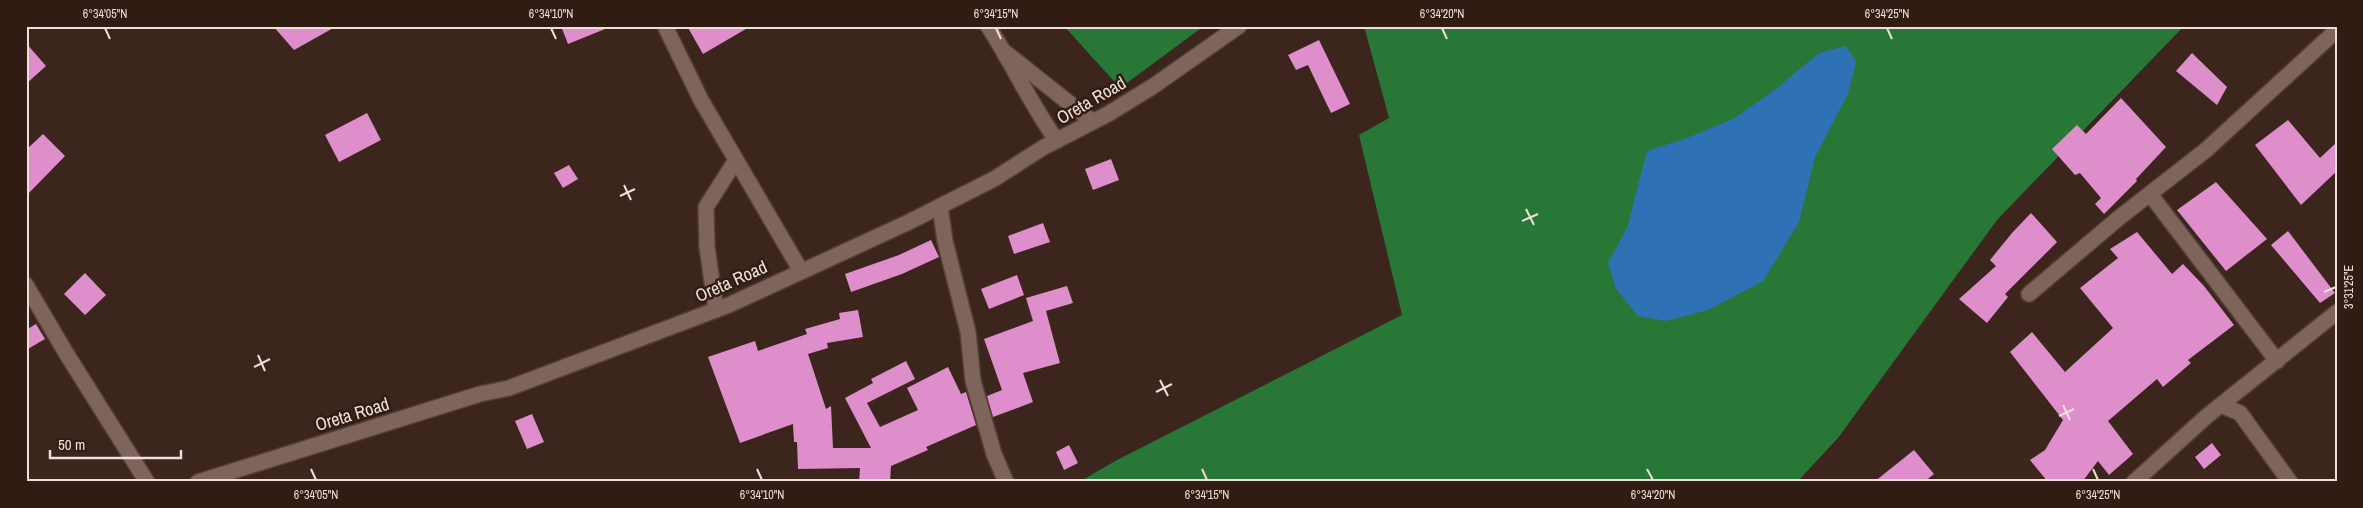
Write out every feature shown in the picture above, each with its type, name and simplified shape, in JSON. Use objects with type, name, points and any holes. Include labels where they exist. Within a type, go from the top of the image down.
[{"type":"street","points":[[665,26],[701,100],[801,271]]},
{"type":"street","points":[[988,26],[1005,52],[1028,97],[1057,141]]},
{"type":"street","name":"Oreta Road","points":[[198,482],[480,394],[509,388],[716,310],[994,180],[1057,141],[1152,87],[1239,26]]},
{"type":"street","points":[[2029,294],[2120,217],[2206,150],[2337,30]]},
{"type":"street","points":[[1005,52],[1093,122]]},
{"type":"street","points":[[716,310],[707,247],[706,207],[736,160]]},
{"type":"street","points":[[2150,194],[2277,361]]},
{"type":"street","points":[[940,206],[945,242],[968,332],[974,381],[994,454],[1006,482]]},
{"type":"street","points":[[26,285],[107,420],[147,482]]},
{"type":"street","points":[[2134,482],[2221,405],[2337,312]]},
{"type":"street","points":[[2240,414],[2243,388]]},
{"type":"street","points":[[2221,405],[2240,414],[2290,482]]},
{"type":"green space","points":[[1064,26],[1204,26],[1120,88]]},
{"type":"green space","points":[[1364,26],[2184,26],[1997,220],[1838,438],[1797,482],[1079,482],[1117,460],[1402,315],[1359,135],[1389,118]]},
{"type":"water","points":[[1846,46],[1856,62],[1848,94],[1815,157],[1799,222],[1763,281],[1708,310],[1666,321],[1638,316],[1616,289],[1608,263],[1627,228],[1647,151],[1687,138],[1735,118],[1776,89],[1819,53]]},
{"type":"building","points":[[273,26],[337,26],[294,50]]},
{"type":"building","points":[[561,26],[609,26],[610,27],[568,44]]},
{"type":"building","points":[[687,26],[751,26],[703,54]]},
{"type":"building","points":[[1319,40],[1350,104],[1331,113],[1308,65],[1296,70],[1288,55]]},
{"type":"building","points":[[26,43],[46,66],[26,84]]},
{"type":"building","points":[[2192,53],[2227,87],[2217,105],[2176,71]]},
{"type":"building","points":[[2121,98],[2166,147],[2136,179],[2137,181],[2104,214],[2095,204],[2101,198],[2080,173],[2075,175],[2052,149],[2077,125],[2086,134]]},
{"type":"building","points":[[367,113],[381,140],[339,162],[325,135]]},
{"type":"building","points":[[2288,120],[2320,158],[2337,142],[2337,171],[2301,205],[2255,145]]},
{"type":"building","points":[[43,134],[65,156],[26,196],[26,150]]},
{"type":"building","points":[[1111,159],[1119,180],[1093,190],[1085,169]]},
{"type":"building","points":[[569,165],[578,179],[563,188],[554,173]]},
{"type":"building","points":[[2216,182],[2267,239],[2226,271],[2177,210]]},
{"type":"building","points":[[2031,213],[2057,242],[2005,294],[2008,297],[1987,323],[1959,299],[1996,266],[1990,260]]},
{"type":"building","points":[[1043,223],[1050,242],[1014,254],[1008,236]]},
{"type":"building","points":[[2288,231],[2335,293],[2320,303],[2271,245]]},
{"type":"building","points":[[2137,232],[2172,274],[2183,264],[2204,286],[2234,325],[2188,360],[2191,363],[2163,387],[2157,379],[2108,421],[2133,454],[2109,475],[2098,461],[2082,482],[2048,482],[2030,460],[2045,450],[2063,420],[2010,352],[2032,332],[2065,372],[2113,328],[2080,288],[2118,258],[2110,249]]},
{"type":"building","points":[[931,240],[939,257],[902,274],[851,292],[845,274],[899,255]]},
{"type":"building","points":[[85,273],[106,295],[85,315],[64,294]]},
{"type":"building","points":[[1017,275],[1024,295],[989,309],[981,289]]},
{"type":"building","points":[[1067,286],[1073,303],[1046,311],[1060,363],[1023,373],[1033,402],[993,417],[987,396],[1002,390],[984,339],[1033,321],[1026,298]]},
{"type":"building","points":[[858,310],[863,337],[827,343],[828,348],[808,354],[826,409],[831,406],[833,448],[871,448],[845,398],[873,383],[871,379],[906,361],[915,379],[867,403],[880,427],[918,410],[907,388],[948,367],[961,394],[966,392],[976,425],[926,447],[928,450],[891,466],[890,482],[859,482],[860,468],[798,469],[797,442],[794,442],[793,424],[740,443],[708,357],[755,341],[758,351],[807,334],[805,329],[840,319],[839,313]]},
{"type":"building","points":[[36,324],[45,339],[26,350],[26,330]]},
{"type":"building","points":[[532,414],[544,442],[527,449],[515,421]]},
{"type":"building","points":[[2212,443],[2221,455],[2204,469],[2195,457]]},
{"type":"building","points":[[1069,445],[1078,463],[1064,470],[1056,452]]},
{"type":"building","points":[[1914,450],[1934,474],[1924,482],[1874,482]]}]
